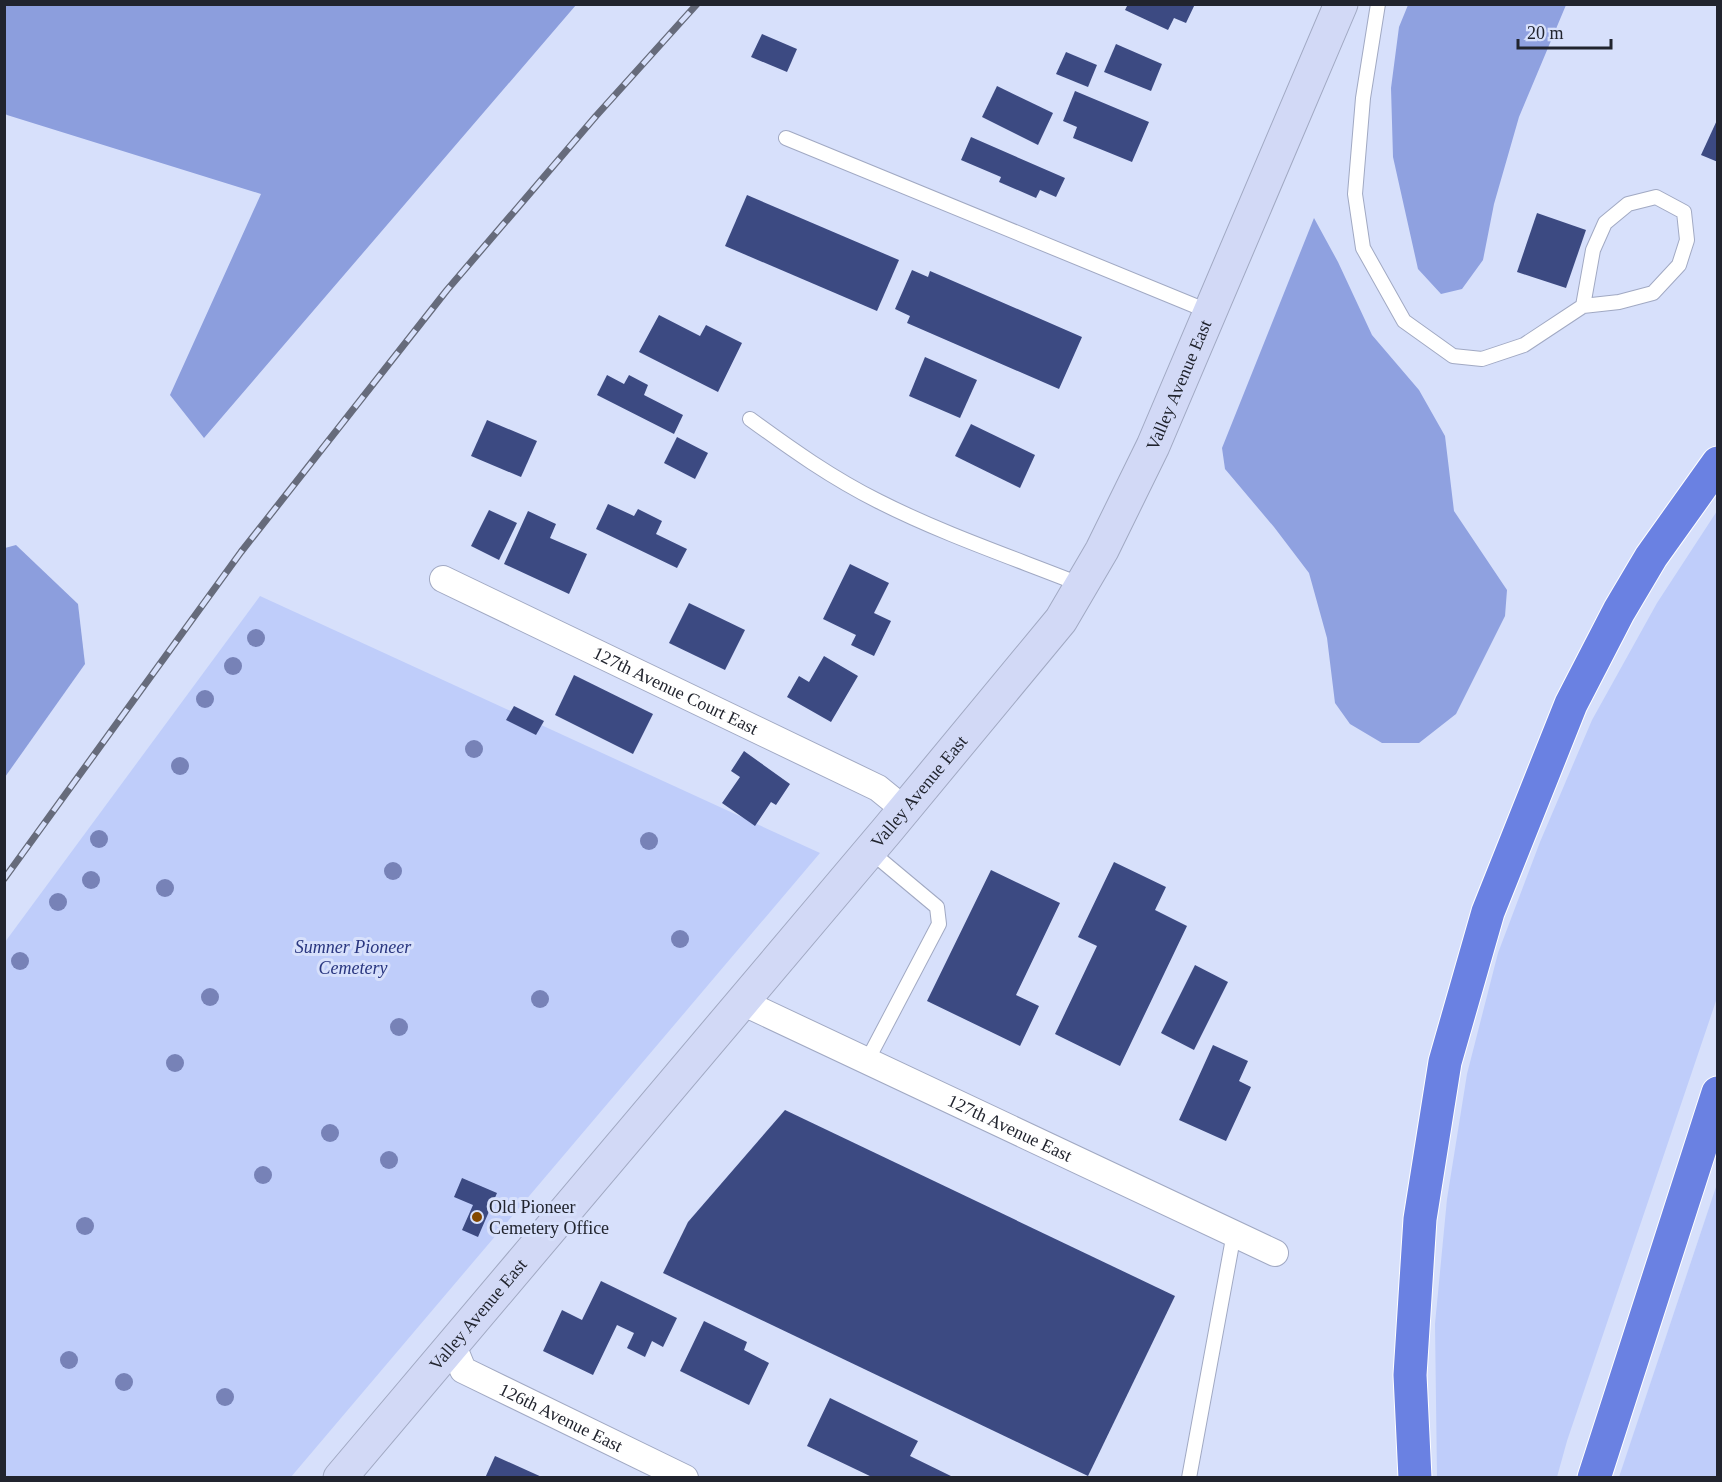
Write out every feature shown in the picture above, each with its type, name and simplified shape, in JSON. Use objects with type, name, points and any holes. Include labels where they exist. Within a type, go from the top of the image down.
[{"type":"highway","points":[[1415,1478],[1410,1376],[1420,1218],[1445,1062],[1488,912],[1571,704],[1619,611],[1651,557],[1718,463]]},
{"type":"highway","points":[[1594,1478],[1718,1093]]},
{"type":"main road","name":"Valley Avenue East","points":[[340,1478],[905,810],[1061,620],[1102,550],[1153,446],[1341,4]]},
{"type":"street","name":"127th Avenue Court East","points":[[443,579],[878,788],[905,810]]},
{"type":"street","name":"127th Avenue East","points":[[742,1002],[1275,1253]]},
{"type":"street","name":"126th Avenue East","points":[[452,1343],[463,1370],[686,1478]]},
{"type":"lane","points":[[1378,4],[1363,98],[1355,194],[1363,248],[1404,321],[1453,356],[1482,359],[1524,345],[1583,306],[1619,302],[1653,292],[1679,265],[1688,240],[1684,212],[1656,197],[1628,204],[1605,223],[1593,250],[1583,306]]},
{"type":"lane","points":[[786,138],[1210,312]]},
{"type":"lane","points":[[750,419],[813,464],[878,501],[942,530],[1082,585]]},
{"type":"lane","points":[[867,1061],[939,924],[937,907],[870,851]]},
{"type":"lane","points":[[1189,1478],[1234,1233]]},
{"type":"green space","points":[[1717,511],[1717,998],[1567,1441],[1557,1477],[1437,1477],[1435,1324],[1447,1199],[1467,1074],[1498,953],[1540,842],[1592,720],[1657,603]]},
{"type":"green space","name":"Sumner Pioneer Cemetery","points":[[260,596],[820,853],[291,1477],[5,1478],[5,942]]},
{"type":"green space","points":[[1717,1184],[1717,1477],[1619,1477]]},
{"type":"shaded area","points":[[4,5],[576,5],[204,438],[170,395],[261,194],[4,113]]},
{"type":"shaded area","points":[[1408,5],[1566,5],[1519,117],[1494,204],[1483,260],[1462,289],[1441,294],[1418,269],[1393,157],[1391,88],[1399,27]]},
{"type":"shaded area","points":[[1314,218],[1338,262],[1372,335],[1419,390],[1445,436],[1454,511],[1507,590],[1505,616],[1456,714],[1419,743],[1382,743],[1350,724],[1335,703],[1327,638],[1309,573],[1225,469],[1222,448]]},
{"type":"shaded area","points":[[16,545],[78,604],[85,664],[5,777],[5,548]]},
{"type":"building","points":[[1128,4],[1195,4],[1186,23],[1174,18],[1168,30],[1125,10]]},
{"type":"building","points":[[762,34],[797,49],[787,72],[751,57]]},
{"type":"building","points":[[1116,44],[1162,64],[1151,91],[1104,72]]},
{"type":"building","points":[[1066,52],[1097,65],[1088,87],[1056,74]]},
{"type":"building","points":[[997,86],[1053,113],[1038,145],[982,117]]},
{"type":"building","points":[[1075,91],[1149,122],[1132,162],[1073,138],[1077,127],[1063,121]]},
{"type":"building","points":[[1718,118],[1718,162],[1701,155]]},
{"type":"building","points":[[971,137],[1065,178],[1056,197],[1040,190],[1036,198],[999,182],[1001,177],[961,160]]},
{"type":"building","points":[[747,195],[899,260],[877,311],[725,246]]},
{"type":"building","points":[[1537,213],[1586,230],[1566,288],[1517,272]]},
{"type":"building","points":[[912,270],[928,277],[930,271],[1082,337],[1059,389],[907,323],[910,316],[895,309]]},
{"type":"building","points":[[659,315],[700,336],[706,325],[742,343],[718,392],[639,352]]},
{"type":"building","points":[[925,357],[977,380],[960,418],[909,396]]},
{"type":"building","points":[[607,375],[624,384],[629,375],[648,385],[644,395],[683,415],[674,434],[597,395]]},
{"type":"building","points":[[487,420],[537,441],[521,477],[471,456]]},
{"type":"building","points":[[971,424],[1035,455],[1020,488],[955,456]]},
{"type":"building","points":[[677,437],[708,453],[695,479],[664,463]]},
{"type":"building","points":[[608,504],[634,516],[638,509],[662,521],[656,534],[687,549],[677,568],[596,529]]},
{"type":"building","points":[[489,510],[517,523],[499,560],[471,546]]},
{"type":"building","points":[[528,511],[556,524],[550,538],[587,554],[569,594],[504,564]]},
{"type":"building","points":[[850,564],[889,583],[874,613],[891,621],[874,656],[851,645],[856,635],[823,619]]},
{"type":"building","points":[[689,603],[745,630],[725,670],[669,643]]},
{"type":"building","points":[[824,656],[858,676],[831,722],[787,697],[799,676],[809,682]]},
{"type":"building","points":[[574,675],[653,714],[633,754],[555,715]]},
{"type":"building","points":[[514,706],[544,721],[536,735],[506,720]]},
{"type":"building","points":[[744,751],[790,784],[776,805],[771,802],[755,826],[722,803],[740,777],[731,771]]},
{"type":"building","points":[[1114,862],[1166,887],[1155,910],[1187,926],[1120,1066],[1055,1034],[1097,946],[1078,937]]},
{"type":"building","points":[[991,870],[1060,903],[1016,995],[1039,1006],[1020,1046],[927,1001]]},
{"type":"building","points":[[1195,965],[1228,982],[1194,1050],[1161,1033]]},
{"type":"building","points":[[1213,1045],[1248,1061],[1239,1081],[1251,1087],[1226,1141],[1179,1120]]},
{"type":"building","points":[[785,1110],[1175,1296],[1088,1476],[663,1273],[688,1222]]},
{"type":"building","name":"Old Pioneer Cemetery Office","points":[[462,1178],[497,1193],[478,1237],[462,1230],[473,1205],[454,1197]]},
{"type":"building","points":[[601,1281],[677,1318],[663,1347],[652,1341],[645,1357],[627,1348],[634,1333],[617,1325],[593,1375],[543,1351],[562,1310],[582,1320]]},
{"type":"building","points":[[704,1321],[747,1342],[744,1350],[769,1363],[749,1405],[680,1371]]},
{"type":"building","points":[[830,1398],[918,1441],[910,1456],[955,1478],[874,1478],[807,1446]]},
{"type":"building","points":[[495,1456],[544,1478],[485,1478]]},
{"type":"railway","points":[[4,879],[241,552],[447,290],[596,116],[697,4]]},
{"type":"place","name":"Old Pioneer Cemetery Office","points":[[477,1217]]}]
